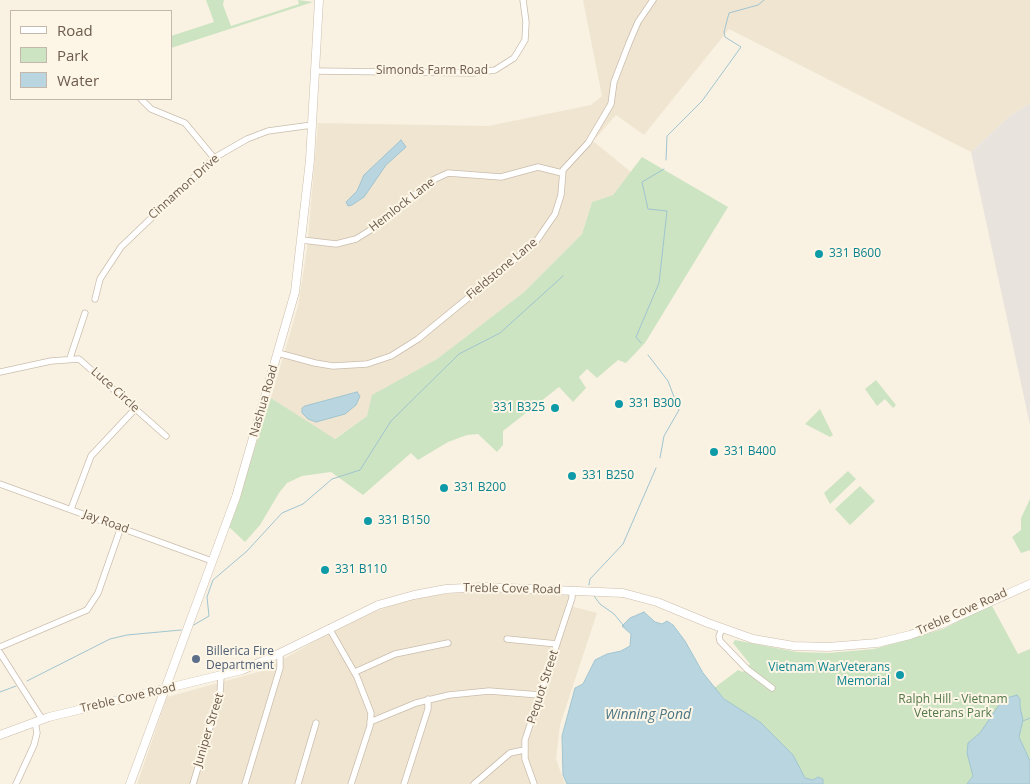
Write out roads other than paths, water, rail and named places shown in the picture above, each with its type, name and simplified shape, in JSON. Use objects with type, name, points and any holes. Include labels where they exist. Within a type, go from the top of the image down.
[{"type":"main road","name":"Nashua Road","points":[[130,784],[236,497],[296,286],[312,125],[318,0]]},
{"type":"main road","name":"Treble Cove Road","points":[[0,735],[39,720],[221,676],[252,666],[329,628],[388,602],[446,589],[475,587],[613,592],[648,599],[722,629],[753,639],[800,646],[844,647],[877,643],[934,627],[1030,584]]},
{"type":"main road","points":[[172,668],[176,677],[188,683]]},
{"type":"street","name":"Simonds Farm Road","points":[[315,71],[473,73],[495,70],[514,58],[525,40],[526,22],[523,0]]},
{"type":"street","points":[[562,173],[588,142],[611,104],[614,82],[629,43],[638,22],[653,0]]},
{"type":"street","points":[[142,100],[151,109],[185,123],[214,158]]},
{"type":"street","name":"Cinnamon Drive","points":[[95,299],[102,274],[121,248],[214,158],[247,139],[268,131],[312,125]]},
{"type":"street","name":"Hemlock Lane","points":[[302,240],[336,244],[356,239],[372,229],[433,180],[448,173],[501,177],[538,167],[562,173]]},
{"type":"street","name":"Fieldstone Lane","points":[[278,353],[315,363],[341,366],[376,362],[404,349],[535,243],[555,214],[561,194],[562,173]]},
{"type":"street","points":[[0,372],[70,358],[85,313]]},
{"type":"street","name":"Luce Circle","points":[[70,358],[79,359],[96,372],[166,436]]},
{"type":"street","points":[[71,509],[92,456],[136,408]]},
{"type":"street","name":"Jay Road","points":[[0,484],[212,561]]},
{"type":"street","points":[[0,647],[87,610],[98,593],[121,527]]},
{"type":"street","name":"Pequot Street","points":[[524,750],[572,598],[572,590]]},
{"type":"street","points":[[329,628],[355,672],[369,703],[370,722],[351,784]]},
{"type":"street","points":[[722,629],[720,640],[747,669],[772,688]]},
{"type":"street","points":[[507,639],[557,644]]},
{"type":"street","points":[[355,672],[395,654],[448,643]]},
{"type":"street","points":[[0,653],[39,720],[34,745],[16,784]]},
{"type":"street","points":[[244,784],[280,668],[280,653]]},
{"type":"street","name":"Juniper Street","points":[[193,784],[220,694],[221,676]]},
{"type":"street","points":[[370,722],[428,700],[489,691],[540,695]]},
{"type":"street","points":[[404,784],[428,709],[428,700]]},
{"type":"street","points":[[298,784],[316,723]]},
{"type":"street","points":[[474,784],[510,753],[524,750],[526,764],[534,784]]},
{"type":"water","points":[[401,140],[406,147],[386,165],[364,197],[348,206],[346,202],[357,191],[364,175]]},
{"type":"water","points":[[357,392],[360,396],[356,405],[345,414],[316,422],[308,419],[302,413],[302,408],[305,406]]},
{"type":"water","name":"Winning Pond","points":[[644,612],[655,622],[662,624],[667,621],[673,625],[685,641],[703,673],[724,699],[760,722],[793,755],[805,778],[813,780],[818,777],[823,779],[823,784],[567,784],[563,775],[562,736],[575,688],[583,684],[595,660],[630,646],[631,634],[622,626],[630,618]]},
{"type":"water","points":[[1017,695],[1020,699],[1023,720],[1019,737],[1030,761],[1030,784],[967,784],[973,776],[967,753],[968,743],[980,733],[999,705],[1007,698]]},
{"type":"waterway","points":[[666,160],[667,136],[702,101],[741,47],[725,37],[724,32],[729,13],[758,5],[764,0]]},
{"type":"waterway","points":[[641,343],[636,337],[659,283],[667,211],[648,209],[642,182],[664,169]]},
{"type":"waterway","points":[[192,626],[209,616],[207,597],[213,580],[247,551],[282,513],[303,504],[332,479],[360,470],[391,421],[459,354],[500,333],[563,276]]},
{"type":"waterway","points":[[648,355],[668,381],[679,410],[664,436],[660,458]]},
{"type":"waterway","points":[[589,585],[590,579],[623,544],[656,468]]},
{"type":"waterway","points":[[594,596],[624,626]]},
{"type":"waterway","points":[[27,681],[110,639],[127,635],[181,630]]},
{"type":"waterway","points":[[0,692],[16,686]]},
{"type":"waterway","points":[[1023,721],[1030,718]]},
{"type":"place","name":"331 B600","points":[[819,254]]},
{"type":"place","name":"331 B300","points":[[619,404]]},
{"type":"place","name":"331 B325","points":[[555,408]]},
{"type":"place","name":"331 B400","points":[[714,452]]},
{"type":"place","name":"331 B250","points":[[572,476]]},
{"type":"place","name":"331 B200","points":[[444,488]]},
{"type":"place","name":"331 B150","points":[[368,521]]},
{"type":"place","name":"331 B110","points":[[325,570]]},
{"type":"place","name":"Billerica Fire Department","points":[[196,659]]},
{"type":"place","name":"Vietnam WarVeterans Memorial","points":[[900,675]]},
{"type":"park label","name":"Ralph Hill - Vietnam Veterans Park","points":[[953,707]]}]
